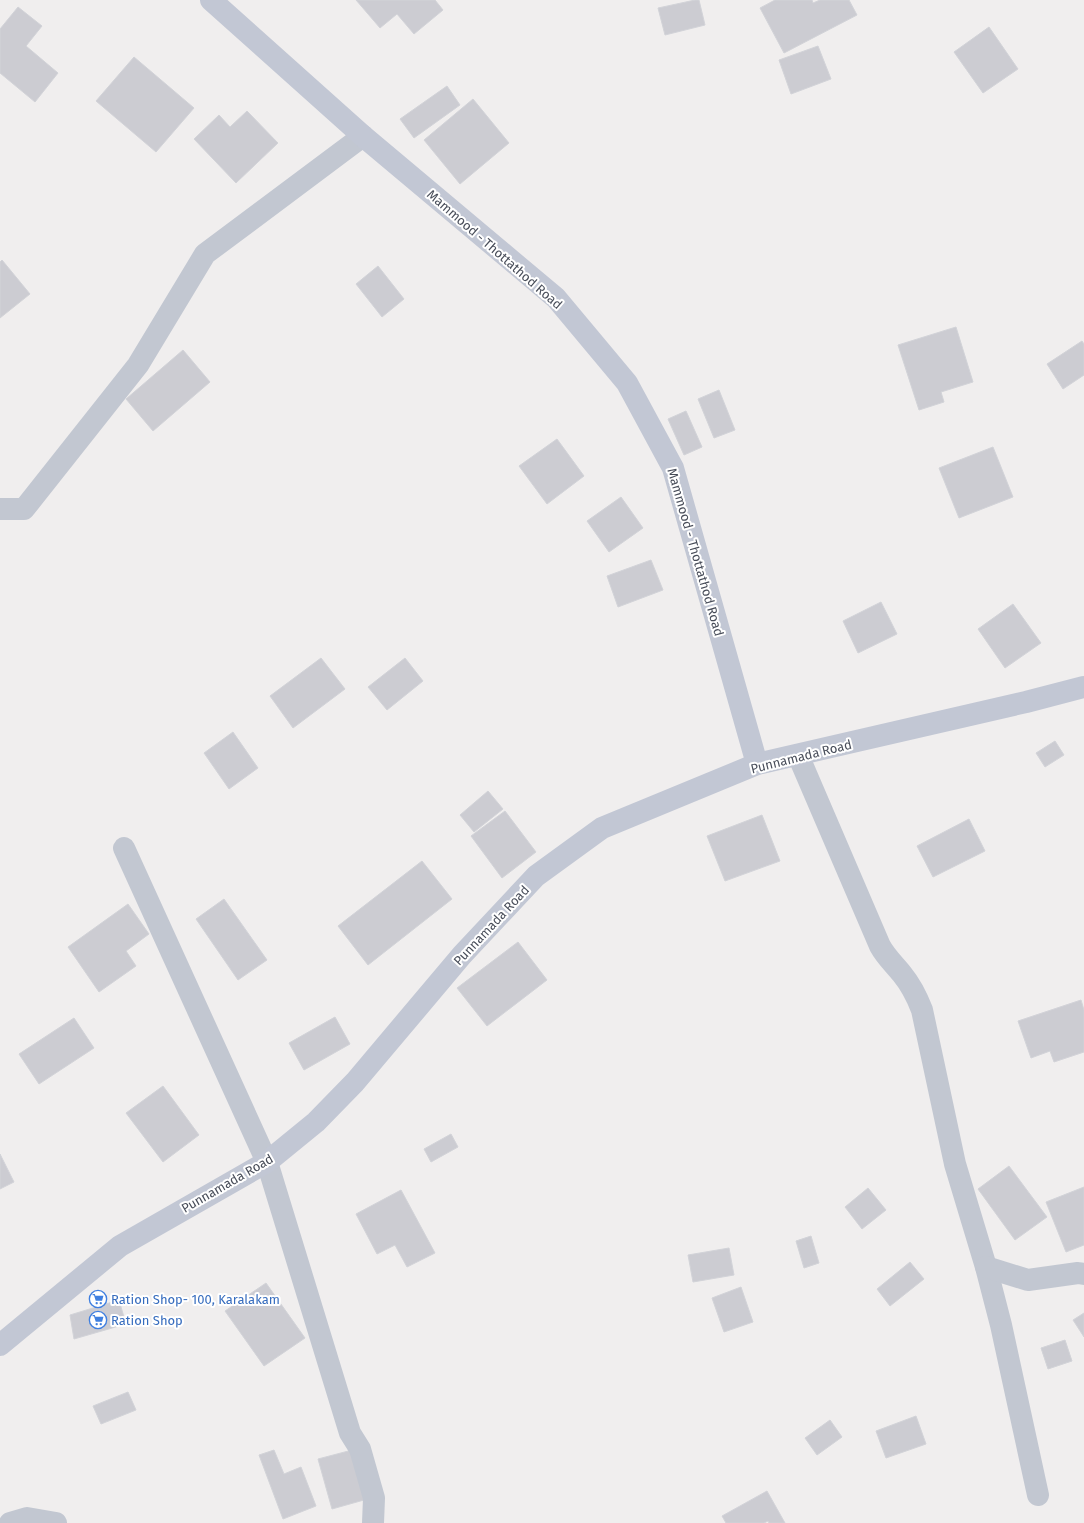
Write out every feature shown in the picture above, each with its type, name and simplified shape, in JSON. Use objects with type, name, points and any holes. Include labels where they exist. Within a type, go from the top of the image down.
[{"type":"main road","name":"Mammood - Thottathod Road","points":[[211,0],[363,136],[556,298],[627,383],[673,468],[757,764]]},
{"type":"main road","name":"Punnamada Road","points":[[0,1345],[120,1246],[267,1162],[316,1122],[355,1082],[462,955],[536,876],[602,828],[757,764],[1026,702],[1084,687]]},
{"type":"street","points":[[0,509],[24,509],[138,365],[205,254],[363,136]]},
{"type":"street","points":[[798,755],[880,946],[886,957],[914,992],[922,1010],[955,1164],[986,1267],[1001,1325],[1038,1495]]},
{"type":"street","points":[[124,848],[267,1162],[350,1433],[360,1449],[374,1498],[373,1523]]},
{"type":"street","points":[[986,1267],[1028,1280],[1082,1273]]},
{"type":"street","points":[[10,1523],[27,1518],[56,1523]]},
{"type":"building","points":[[356,0],[435,0],[443,10],[414,34],[397,14],[380,28]]},
{"type":"building","points":[[699,0],[705,25],[665,35],[658,8]]},
{"type":"building","points":[[775,0],[812,0],[813,3],[820,0],[849,0],[857,15],[784,53],[760,8]]},
{"type":"building","points":[[18,7],[42,26],[26,46],[58,73],[35,102],[0,73],[0,29]]},
{"type":"building","points":[[989,27],[1018,69],[983,93],[954,52]]},
{"type":"building","points":[[818,46],[831,79],[791,94],[779,60]]},
{"type":"building","points":[[134,57],[194,108],[156,152],[96,101]]},
{"type":"building","points":[[447,86],[460,105],[414,138],[400,119]]},
{"type":"building","points":[[473,99],[509,143],[460,184],[424,140]]},
{"type":"building","points":[[247,111],[278,143],[236,183],[194,139],[219,115],[230,127]]},
{"type":"building","points":[[2,260],[30,294],[0,318],[0,262]]},
{"type":"building","points":[[378,266],[404,299],[382,317],[356,284]]},
{"type":"building","points":[[956,327],[973,382],[941,392],[944,402],[919,410],[898,345]]},
{"type":"building","points":[[1082,341],[1084,344],[1084,375],[1063,389],[1047,364]]},
{"type":"building","points":[[183,350],[210,382],[153,431],[126,399]]},
{"type":"building","points":[[719,390],[735,430],[714,438],[698,399]]},
{"type":"building","points":[[686,411],[702,447],[684,455],[668,419]]},
{"type":"building","points":[[557,439],[584,476],[547,504],[519,466]]},
{"type":"building","points":[[993,447],[1013,497],[959,518],[939,468]]},
{"type":"building","points":[[621,497],[643,528],[609,552],[587,521]]},
{"type":"building","points":[[651,560],[663,590],[618,607],[607,576]]},
{"type":"building","points":[[881,602],[897,634],[858,653],[843,621]]},
{"type":"building","points":[[1013,604],[1041,643],[1005,668],[978,629]]},
{"type":"building","points":[[321,658],[345,689],[293,728],[270,696]]},
{"type":"building","points":[[405,658],[423,681],[387,710],[368,687]]},
{"type":"building","points":[[233,732],[258,768],[229,789],[204,753]]},
{"type":"building","points":[[1055,741],[1064,755],[1045,767],[1036,753]]},
{"type":"building","points":[[488,791],[503,809],[474,832],[460,815]]},
{"type":"building","points":[[505,811],[536,852],[502,878],[471,836]]},
{"type":"building","points":[[762,815],[780,861],[725,881],[707,836]]},
{"type":"building","points":[[969,819],[985,851],[933,877],[917,846]]},
{"type":"building","points":[[422,861],[452,899],[368,965],[338,926]]},
{"type":"building","points":[[224,899],[267,960],[238,980],[196,919]]},
{"type":"building","points":[[128,904],[149,934],[126,951],[136,966],[99,992],[68,947]]},
{"type":"building","points":[[518,942],[547,980],[487,1026],[457,988]]},
{"type":"building","points":[[1081,1000],[1084,1010],[1084,1052],[1054,1062],[1050,1051],[1031,1058],[1018,1021]]},
{"type":"building","points":[[335,1017],[350,1044],[304,1070],[289,1043]]},
{"type":"building","points":[[74,1018],[94,1048],[39,1084],[19,1054]]},
{"type":"building","points":[[163,1086],[199,1135],[163,1162],[126,1113]]},
{"type":"building","points":[[451,1134],[458,1147],[431,1162],[424,1149]]},
{"type":"building","points":[[0,1154],[14,1182],[0,1189]]},
{"type":"building","points":[[1009,1166],[1047,1217],[1015,1240],[978,1189]]},
{"type":"building","points":[[1084,1187],[1084,1245],[1066,1252],[1046,1202]]},
{"type":"building","points":[[868,1188],[886,1210],[862,1229],[845,1207]]},
{"type":"building","points":[[401,1190],[435,1253],[407,1267],[395,1245],[377,1254],[356,1214]]},
{"type":"building","points":[[811,1236],[819,1263],[804,1268],[796,1241]]},
{"type":"building","points":[[729,1248],[734,1275],[693,1282],[688,1255]]},
{"type":"building","points":[[910,1262],[924,1279],[890,1306],[877,1289]]},
{"type":"building","points":[[266,1283],[305,1338],[264,1366],[225,1311]]},
{"type":"building","points":[[741,1287],[753,1322],[724,1332],[712,1298]]},
{"type":"building","name":"Ration Shop","points":[[119,1300],[126,1324],[74,1339],[70,1315]]},
{"type":"building","points":[[1084,1313],[1084,1337],[1073,1320]]},
{"type":"building","points":[[1065,1340],[1072,1361],[1048,1369],[1041,1348]]},
{"type":"building","points":[[128,1392],[136,1410],[101,1424],[93,1406]]},
{"type":"building","points":[[916,1416],[926,1444],[886,1458],[876,1431]]},
{"type":"building","points":[[830,1420],[842,1437],[817,1455],[805,1438]]},
{"type":"building","points":[[356,1449],[371,1498],[332,1509],[318,1459]]},
{"type":"building","points":[[274,1450],[284,1474],[301,1467],[316,1506],[283,1519],[259,1455]]},
{"type":"building","points":[[767,1491],[785,1523],[769,1523],[768,1521],[764,1523],[726,1523],[722,1516]]},
{"type":"place","name":"Ration Shop- 100, Karalakam","points":[[98,1299]]},
{"type":"place","name":"Ration Shop","points":[[98,1320]]}]
